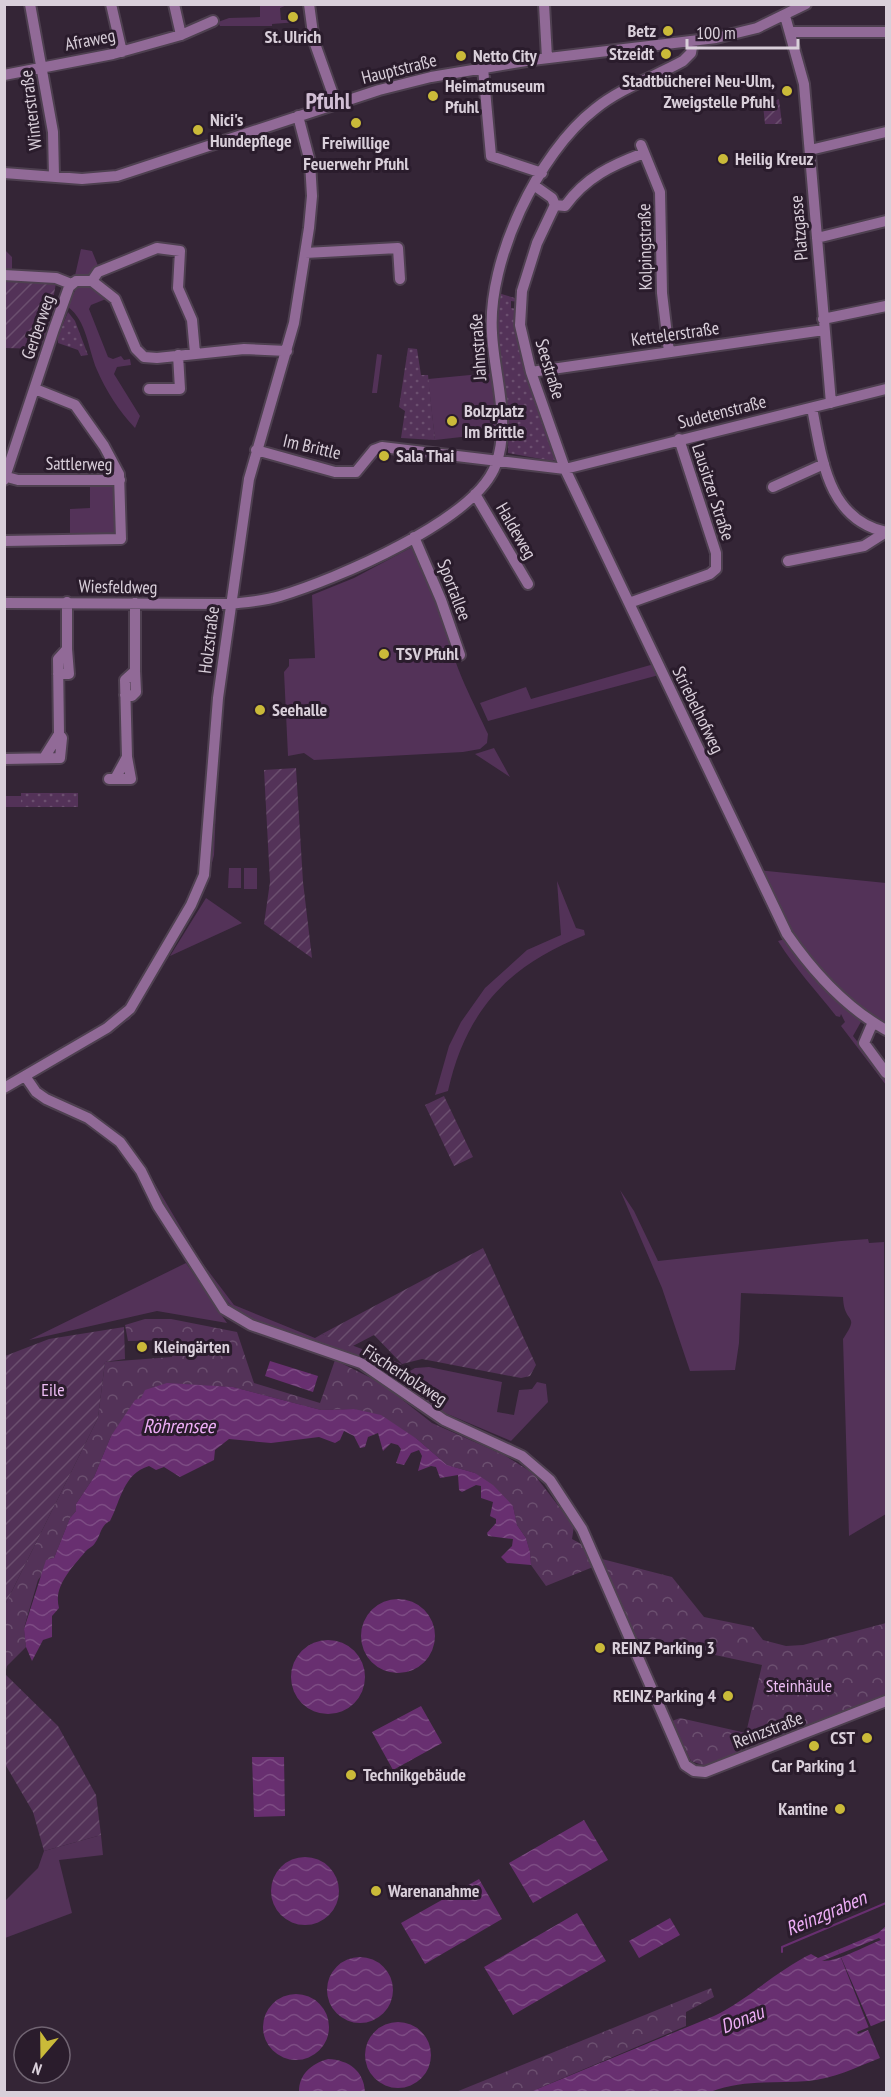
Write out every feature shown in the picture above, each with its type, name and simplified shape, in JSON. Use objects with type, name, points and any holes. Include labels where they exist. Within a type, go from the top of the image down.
[{"type":"street","name":"Winterstraße","points":[[30,4],[43,66],[53,132],[54,176]]},
{"type":"street","points":[[111,4],[122,52]]},
{"type":"street","points":[[174,4],[181,34]]},
{"type":"street","points":[[309,4],[314,41],[336,103]]},
{"type":"street","points":[[544,4],[547,58]]},
{"type":"street","name":"Hauptstraße","points":[[4,173],[103,178],[125,174],[336,103],[431,77],[547,58],[742,33],[784,16],[806,4]]},
{"type":"street","name":"Platzgasse","points":[[784,16],[803,79],[831,403]]},
{"type":"street","name":"Afraweg","points":[[4,75],[122,52],[181,34],[213,21]]},
{"type":"street","points":[[790,32],[886,32]]},
{"type":"street","name":"Jahnstraße","points":[[230,604],[261,601],[299,590],[378,556],[444,519],[475,494],[492,472],[498,459],[501,410],[492,344],[492,296],[502,254],[542,173],[568,135],[595,109],[617,94],[683,61],[691,53],[693,41]]},
{"type":"street","points":[[483,68],[491,156],[542,173]]},
{"type":"street","name":"Holzstraße","points":[[4,1088],[107,1028],[130,1009],[199,890],[207,862],[213,751],[230,604],[250,470],[286,351],[312,203],[310,162],[298,116]]},
{"type":"street","points":[[810,150],[886,132]]},
{"type":"street","name":"Kolpingstraße","points":[[555,205],[565,206],[579,188],[599,172],[642,149],[660,192],[662,292],[669,352]]},
{"type":"street","points":[[535,186],[552,198],[555,205]]},
{"type":"street","name":"Seestraße","points":[[555,205],[537,243],[522,291],[520,325],[531,372],[565,469]]},
{"type":"street","points":[[817,238],[886,221]]},
{"type":"street","points":[[195,353],[192,320],[178,288],[180,251],[157,248],[98,272],[92,281],[115,299],[140,354],[157,358],[243,349],[286,351]]},
{"type":"street","points":[[305,253],[398,248],[400,279]]},
{"type":"street","points":[[4,275],[56,278],[71,284]]},
{"type":"street","name":"Gerberweg","points":[[6,478],[12,452],[71,284],[81,279],[92,281]]},
{"type":"street","name":"Kettelerstraße","points":[[531,372],[669,352],[824,325],[886,306]]},
{"type":"street","points":[[149,389],[180,389],[178,355]]},
{"type":"street","points":[[35,389],[75,405],[104,446],[120,480]]},
{"type":"street","name":"Sudetenstraße","points":[[565,469],[886,389]]},
{"type":"street","points":[[812,408],[833,494],[846,511],[867,526],[886,532]]},
{"type":"street","name":"Lausitzer Straße","points":[[629,603],[710,574],[716,569],[716,553],[679,439]]},
{"type":"street","name":"Im Brittle","points":[[256,450],[337,472],[356,472],[374,450],[382,447],[498,459],[565,469]]},
{"type":"street","points":[[772,487],[824,464]]},
{"type":"street","name":"Striebelhofweg","points":[[565,469],[763,889],[787,934],[807,962],[848,1005],[873,1022]]},
{"type":"street","name":"Sattlerweg","points":[[4,541],[121,539],[120,480],[6,478]]},
{"type":"street","name":"Haldeweg","points":[[475,494],[528,584]]},
{"type":"street","points":[[867,526],[871,540]]},
{"type":"street","points":[[788,561],[864,546],[886,532]]},
{"type":"street","name":"Sportallee","points":[[414,537],[441,600],[460,656]]},
{"type":"street","points":[[4,759],[62,757],[62,738],[59,734],[58,659],[67,650],[67,602]]},
{"type":"street","name":"Wiesfeldweg","points":[[4,603],[230,604]]},
{"type":"street","points":[[112,779],[127,758],[125,680],[135,671],[135,603]]},
{"type":"street","points":[[886,1030],[873,1022],[864,1043],[886,1073]]},
{"type":"street","name":"Fischerholzweg","points":[[25,1076],[36,1092],[46,1099],[88,1118],[120,1142],[141,1172],[158,1206],[214,1297],[238,1320],[361,1363],[444,1420],[506,1448],[538,1467],[561,1494],[582,1529],[685,1765],[694,1771]]},
{"type":"street","name":"Reinzstraße","points":[[694,1771],[705,1772],[886,1701]]},
{"type":"green space","points":[[289,4],[280,8],[281,20],[297,20],[298,22],[272,24],[272,26],[220,26],[218,22],[229,18],[260,17],[260,5]]},
{"type":"green space","points":[[779,99],[782,124],[765,124],[763,105]]},
{"type":"green space","points":[[81,249],[92,251],[99,268],[90,277],[74,280]]},
{"type":"green space","points":[[5,250],[12,257],[12,273],[5,272]]},
{"type":"green space","points":[[5,278],[56,283],[44,349],[5,348]]},
{"type":"green space","points":[[88,285],[106,299],[91,305],[89,309],[108,357],[113,359],[121,356],[124,360],[130,359],[131,365],[117,367],[114,374],[140,416],[135,428],[118,408],[104,386],[83,328],[68,307],[76,288]]},
{"type":"green space","points":[[498,293],[518,299],[518,302],[511,301],[511,308],[517,309],[519,345],[557,459],[552,461],[508,453],[507,413],[498,334]]},
{"type":"green space","points":[[68,312],[75,321],[88,355],[81,356],[78,350],[58,343],[58,336]]},
{"type":"green space","points":[[408,348],[417,349],[421,375],[428,375],[435,440],[401,438],[405,411],[399,407]]},
{"type":"green space","points":[[377,354],[382,355],[377,393],[372,393]]},
{"type":"green space","name":"Bolzplatz Im Brittle","points":[[491,373],[497,433],[435,440],[428,379]]},
{"type":"green space","points":[[90,483],[115,484],[119,528],[110,538],[70,535],[70,509],[90,508]]},
{"type":"green space","name":"TSV Pfuhl","points":[[414,546],[449,630],[458,667],[488,734],[487,743],[480,749],[463,752],[314,760],[304,753],[288,756],[284,672],[289,666],[289,659],[315,658],[312,595],[354,578]]},
{"type":"green space","points":[[654,664],[659,675],[488,721],[480,703],[526,687],[531,699]]},
{"type":"green space","points":[[494,748],[510,777],[475,754]]},
{"type":"green space","points":[[296,768],[303,882],[312,958],[264,924],[270,882],[264,770]]},
{"type":"green space","points":[[21,793],[78,793],[78,807],[21,807]]},
{"type":"green space","points":[[5,796],[21,796],[21,807],[5,807]]},
{"type":"green space","points":[[212,810],[216,810],[214,855],[205,891],[212,855],[214,815]]},
{"type":"green space","points":[[229,868],[241,868],[241,888],[228,888]]},
{"type":"green space","points":[[244,868],[257,868],[257,889],[244,889]]},
{"type":"green space","points":[[758,870],[886,883],[886,1025],[835,987],[790,932]]},
{"type":"green space","points":[[557,881],[576,928],[584,930],[585,935],[534,961],[513,976],[495,994],[479,1014],[466,1037],[448,1091],[435,1095],[449,1046],[461,1022],[485,988],[527,950],[561,935]]},
{"type":"green space","points":[[206,898],[242,923],[170,956]]},
{"type":"green space","points":[[785,939],[820,982],[862,1020],[853,1036],[886,1078],[886,1085],[841,1026],[845,1022],[841,1014],[840,1017],[836,1016],[778,941]]},
{"type":"green space","points":[[158,971],[130,1019],[34,1078],[35,1074],[120,1024],[128,1017]]},
{"type":"green space","points":[[444,1096],[473,1157],[454,1166],[425,1105]]},
{"type":"green space","points":[[142,1162],[200,1260],[234,1305],[315,1338],[322,1334],[402,1364],[388,1374],[342,1354],[262,1326],[234,1308],[202,1272],[188,1250]]},
{"type":"green space","points":[[620,1190],[634,1211],[658,1261],[841,1241],[868,1239],[869,1243],[884,1242],[886,1514],[849,1536],[843,1339],[851,1321],[844,1306],[843,1297],[741,1293],[739,1343],[735,1370],[690,1371],[662,1288]]},
{"type":"green space","points":[[483,1248],[536,1365],[530,1376],[521,1378],[422,1359],[402,1364],[374,1335],[351,1347],[322,1334]]},
{"type":"green space","points":[[186,1263],[227,1323],[157,1311],[29,1340]]},
{"type":"green space","points":[[145,1319],[171,1319],[237,1332],[254,1383],[320,1403],[335,1360],[381,1383],[432,1423],[504,1455],[533,1473],[574,1526],[572,1539],[585,1546],[593,1567],[546,1586],[531,1565],[526,1538],[517,1525],[513,1506],[475,1473],[447,1465],[417,1439],[354,1409],[321,1410],[233,1387],[167,1384],[145,1393],[111,1436],[94,1477],[76,1504],[76,1511],[70,1518],[54,1558],[38,1580],[24,1628],[26,1647],[7,1666],[5,1674],[5,1605],[98,1418],[105,1362],[172,1357],[174,1344],[170,1340],[128,1341],[125,1325]]},
{"type":"green space","name":"Eile","points":[[124,1327],[125,1359],[105,1362],[98,1418],[5,1605],[5,1356],[49,1339]]},
{"type":"green space","points":[[429,1367],[502,1382],[497,1412],[514,1415],[519,1390],[532,1389],[537,1382],[546,1384],[548,1402],[511,1441],[445,1413],[400,1383],[400,1377],[415,1368]]},
{"type":"green space","name":"Steinhäule","points":[[602,1559],[672,1577],[704,1617],[753,1627],[763,1640],[786,1646],[803,1645],[886,1623],[886,1695],[705,1766],[691,1761],[672,1721],[680,1718],[746,1733],[762,1665],[635,1638]]},
{"type":"green space","points":[[5,1674],[58,1726],[96,1795],[101,1835],[44,1851],[33,1812],[5,1764]]},
{"type":"green space","points":[[101,1835],[103,1855],[59,1860],[72,1913],[5,1938],[5,1901],[38,1868],[44,1851]]},
{"type":"green space","points":[[711,1988],[714,1997],[686,2012],[686,2026],[530,2092],[456,2092]]},
{"type":"water","points":[[270,1361],[318,1376],[313,1392],[265,1376]]},
{"type":"water","name":"Röhrensee","points":[[167,1383],[233,1387],[321,1410],[354,1409],[381,1415],[417,1439],[447,1465],[475,1473],[493,1485],[513,1506],[517,1525],[526,1538],[531,1565],[507,1563],[501,1557],[512,1546],[513,1539],[488,1536],[487,1533],[496,1523],[496,1519],[490,1516],[493,1502],[481,1498],[481,1486],[476,1485],[462,1492],[459,1490],[458,1475],[440,1478],[436,1467],[431,1466],[418,1471],[422,1456],[419,1450],[411,1453],[404,1465],[396,1463],[401,1449],[398,1445],[391,1443],[383,1451],[378,1433],[368,1437],[365,1447],[360,1448],[354,1436],[344,1431],[340,1440],[335,1443],[319,1437],[271,1443],[229,1439],[215,1450],[214,1460],[180,1477],[164,1467],[156,1470],[149,1466],[133,1475],[110,1521],[102,1528],[94,1544],[69,1571],[61,1585],[59,1608],[52,1616],[52,1637],[43,1640],[32,1661],[26,1647],[24,1629],[46,1560],[54,1558],[70,1518],[76,1511],[76,1504],[94,1477],[111,1436],[135,1400],[141,1398],[145,1390]]},
{"type":"water","points":[[398,1599],[412,1602],[424,1610],[432,1622],[435,1636],[432,1650],[424,1662],[412,1670],[398,1673],[384,1670],[372,1662],[364,1650],[361,1636],[364,1622],[372,1610],[384,1602]]},
{"type":"water","points":[[328,1640],[342,1643],[354,1651],[362,1663],[365,1677],[362,1691],[354,1703],[342,1711],[328,1714],[314,1711],[302,1703],[294,1691],[291,1677],[294,1663],[302,1651],[314,1643]]},
{"type":"water","points":[[421,1706],[442,1743],[393,1770],[372,1732]]},
{"type":"water","points":[[252,1757],[284,1757],[285,1816],[254,1817]]},
{"type":"water","points":[[584,1820],[608,1860],[533,1903],[509,1863]]},
{"type":"water","points":[[312,1857],[324,1863],[333,1872],[339,1884],[337,1904],[329,1915],[312,1925],[298,1925],[281,1915],[273,1904],[271,1884],[281,1867],[292,1859]]},
{"type":"water","points":[[479,1879],[502,1919],[425,1964],[401,1923]]},
{"type":"water","points":[[577,1913],[606,1961],[513,2015],[484,1967]]},
{"type":"water","points":[[670,1918],[680,1935],[639,1958],[629,1941]]},
{"type":"water","name":"Donau","points":[[886,1926],[886,2020],[857,2032],[858,2034],[868,2030],[880,2058],[817,2080],[735,2085],[710,2092],[530,2092],[714,2016],[811,1954],[818,1958],[878,1933]],"holes":[[[879,1938],[881,1940],[843,1956],[822,1961]]]},
{"type":"water","points":[[360,1957],[372,1960],[383,1967],[390,1978],[393,1990],[390,2002],[383,2013],[372,2020],[360,2023],[348,2020],[337,2013],[330,2002],[327,1990],[330,1978],[337,1967],[348,1960]]},
{"type":"water","points":[[296,1994],[309,1997],[319,2004],[326,2014],[329,2027],[326,2040],[319,2050],[309,2057],[296,2060],[283,2057],[273,2050],[266,2040],[263,2027],[266,2014],[273,2004],[283,1997]]},
{"type":"water","points":[[398,2022],[410,2025],[421,2032],[428,2043],[431,2055],[428,2067],[421,2078],[410,2085],[398,2088],[386,2085],[375,2078],[368,2067],[365,2055],[368,2043],[375,2032],[386,2025]]},
{"type":"water","points":[[328,2059],[349,2064],[354,2068],[362,2078],[365,2092],[299,2092],[301,2080],[307,2071]]},
{"type":"pier","points":[[837,1948],[872,2029],[883,2058],[881,2061],[878,2060],[881,2058]]},
{"type":"waterway","name":"Reinzgraben","points":[[782,1952],[782,1947],[886,1903]]},
{"type":"place","name":"St. Ulrich","points":[[293,17]]},
{"type":"place","name":"Betz","points":[[668,31]]},
{"type":"place","name":"Stzeidt","points":[[666,54]]},
{"type":"place","name":"Netto City","points":[[461,56]]},
{"type":"place","name":"Stadtbücherei Neu-Ulm, Zweigstelle Pfuhl","points":[[787,91]]},
{"type":"place","name":"Heimatmuseum Pfuhl","points":[[433,96]]},
{"type":"place","name":"Freiwillige Feuerwehr Pfuhl","points":[[356,123]]},
{"type":"place","name":"Nici's Hundepflege","points":[[198,130]]},
{"type":"place","name":"Heilig Kreuz","points":[[723,159]]},
{"type":"place","name":"Bolzplatz Im Brittle","points":[[452,421]]},
{"type":"place","name":"Sala Thai","points":[[384,456]]},
{"type":"place","name":"TSV Pfuhl","points":[[384,654]]},
{"type":"place","name":"Seehalle","points":[[260,710]]},
{"type":"place","name":"Kleingärten","points":[[142,1347]]},
{"type":"place","name":"REINZ Parking 3","points":[[600,1648]]},
{"type":"place","name":"REINZ Parking 4","points":[[728,1696]]},
{"type":"place","name":"CST","points":[[867,1738]]},
{"type":"place","name":"Car Parking 1","points":[[814,1746]]},
{"type":"place","name":"Technikgebäude","points":[[351,1775]]},
{"type":"place","name":"Kantine","points":[[840,1809]]},
{"type":"place","name":"Warenanahme","points":[[376,1891]]},
{"type":"district","name":"Pfuhl","points":[[328,101]]}]
